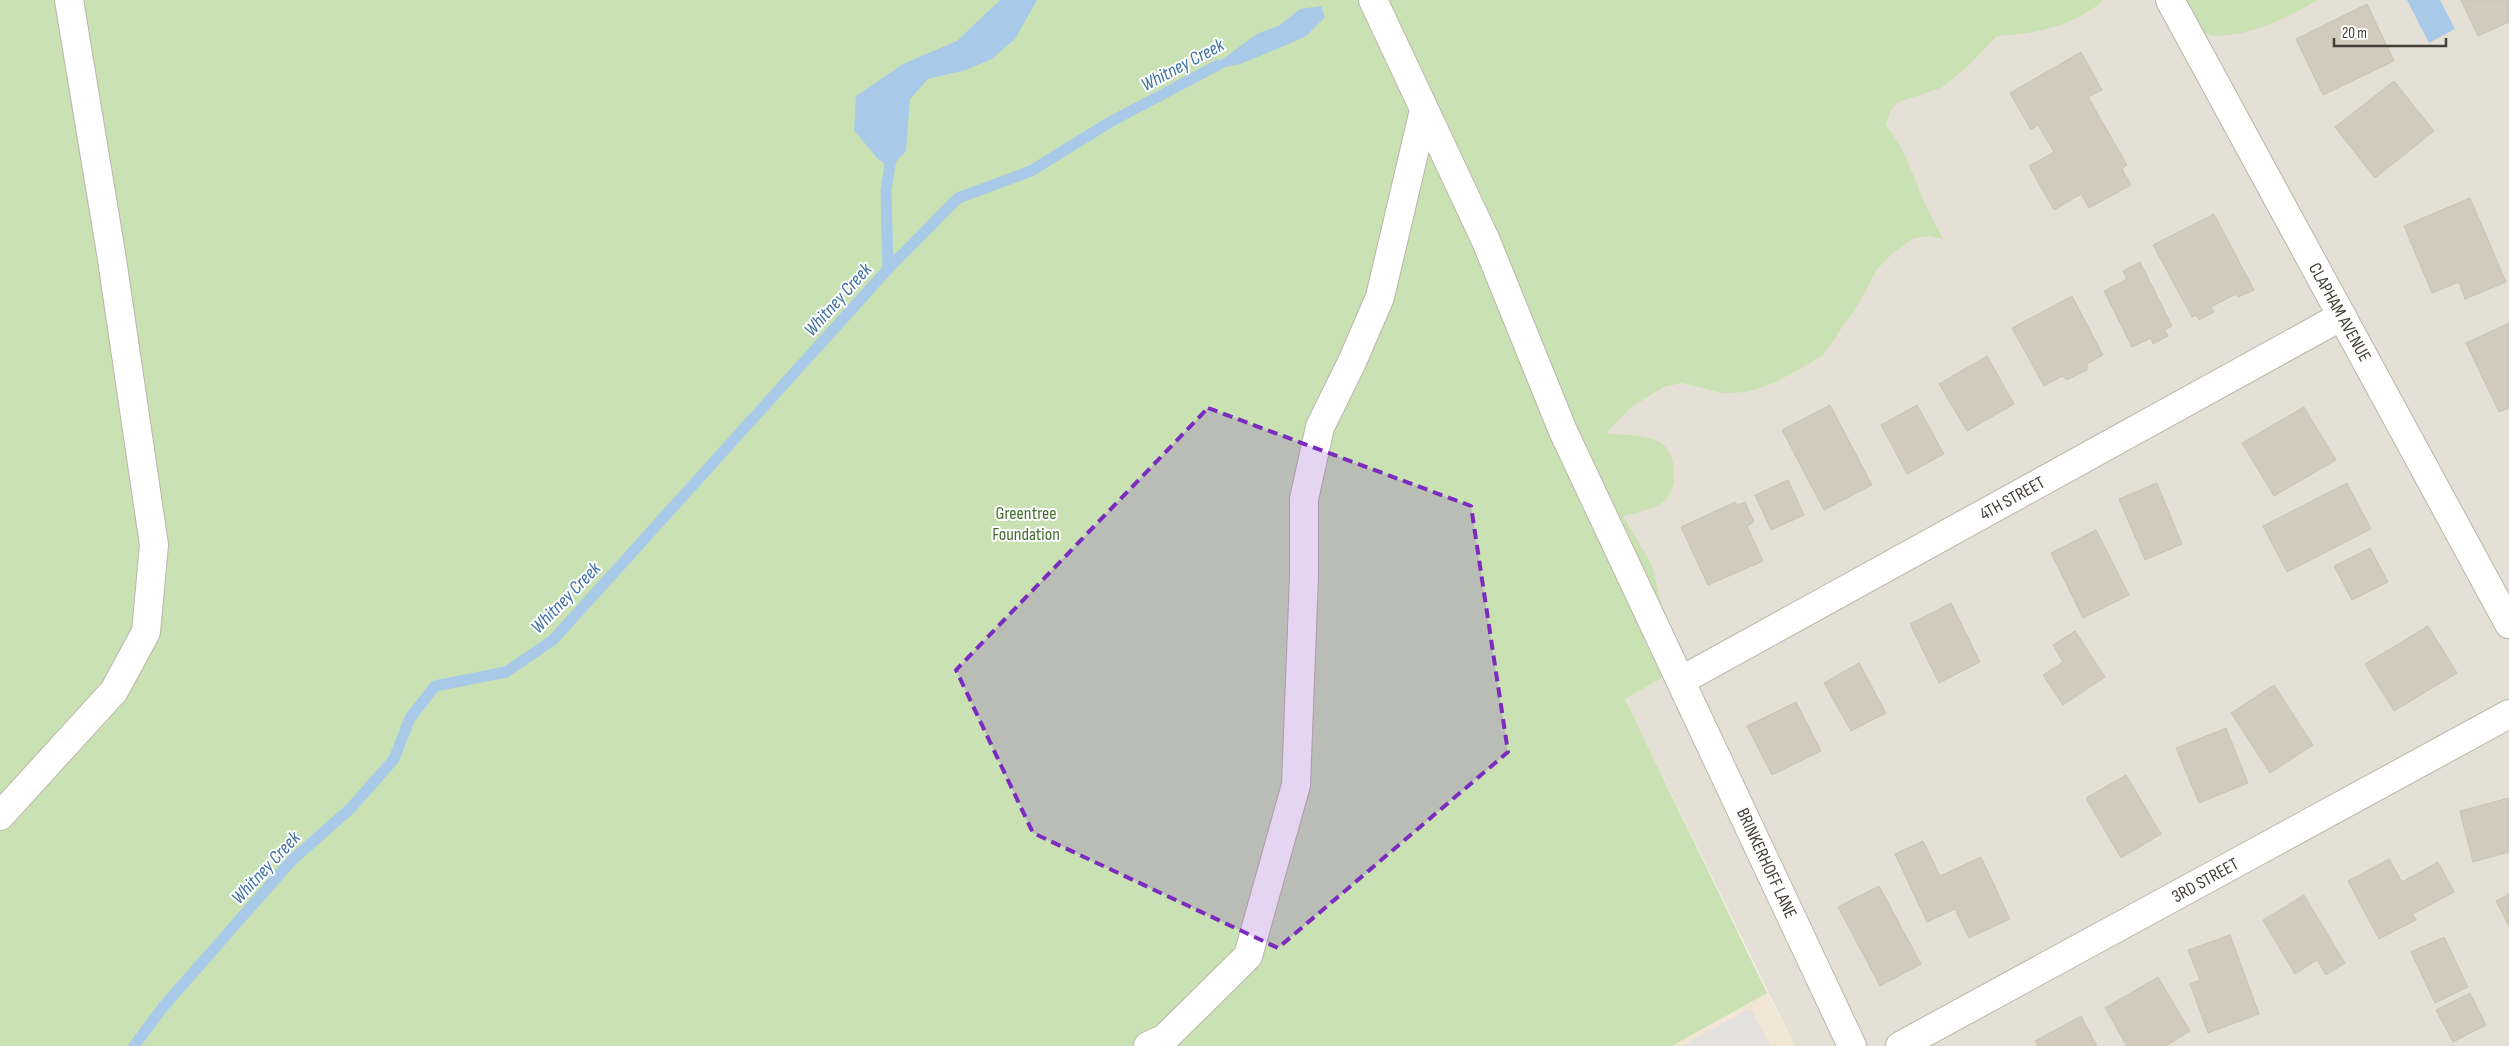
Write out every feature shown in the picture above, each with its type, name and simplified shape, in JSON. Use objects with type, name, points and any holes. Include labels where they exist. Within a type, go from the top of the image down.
[{"type":"street","points":[[0,816],[114,691],[146,632],[154,546],[111,253],[69,0]]},
{"type":"street","name":"BRINKERHOFF LANE","points":[[1373,0],[1486,241],[1563,431],[1682,680],[1852,1046]]},
{"type":"street","name":"CLAPHAM AVENUE","points":[[2170,0],[2509,624]]},
{"type":"street","points":[[1148,1046],[1165,1038],[1248,956],[1296,785],[1304,576],[1304,498],[1320,427],[1352,362],[1380,297],[1424,110]]},
{"type":"street","name":"4TH STREET","points":[[1682,680],[2342,316]]},
{"type":"street","name":"3RD STREET","points":[[1900,1046],[2509,714]]},
{"type":"highlighted area","points":[[1208,408],[1471,506],[1508,752],[1278,948],[1033,833],[956,670]]},
{"type":"shaded area","points":[[2052,0],[2509,0],[2509,1046],[1795,1046],[1625,699],[1681,667],[1574,443],[1861,99]]},
{"type":"shaded area","points":[[1767,993],[1795,1046],[1672,1046]]},
{"type":"shaded area","points":[[1750,1008],[1771,1046],[1682,1046]]},
{"type":"green space","name":"Greentree Foundation","points":[[0,0],[2104,0],[2080,17],[2054,27],[2027,33],[1997,36],[1966,68],[1941,88],[1898,102],[1890,111],[1886,125],[1899,144],[1943,239],[1930,236],[1914,238],[1893,253],[1877,269],[1859,303],[1823,355],[1774,383],[1747,392],[1722,393],[1682,383],[1663,387],[1629,409],[1606,433],[1653,439],[1664,446],[1672,460],[1674,476],[1673,487],[1669,496],[1655,507],[1623,516],[1652,565],[1661,604],[1676,637],[1681,667],[1625,699],[1767,993],[1672,1046],[0,1046]]},
{"type":"green space","points":[[2167,0],[2317,0],[2276,22],[2241,33],[2224,36],[2209,35],[2197,30]]},
{"type":"water","points":[[1000,0],[1037,0],[1015,39],[992,59],[966,70],[928,79],[910,99],[906,151],[890,168],[877,158],[854,130],[856,96],[903,64],[957,41]]},
{"type":"water","points":[[2407,0],[2440,0],[2455,29],[2429,43]]},
{"type":"water","points":[[1321,6],[1325,17],[1306,36],[1240,64],[1206,71],[1257,34],[1280,25],[1300,9]]},
{"type":"building","points":[[2461,0],[2509,0],[2509,22],[2478,36]]},
{"type":"building","points":[[2367,4],[2394,61],[2323,95],[2296,39]]},
{"type":"building","points":[[2081,52],[2102,90],[2088,97],[2127,165],[2122,169],[2131,185],[2089,208],[2081,194],[2054,210],[2029,166],[2054,152],[2038,125],[2031,130],[2010,93]]},
{"type":"building","points":[[2394,81],[2434,131],[2375,178],[2335,127]]},
{"type":"building","points":[[2470,198],[2506,282],[2465,299],[2459,282],[2432,293],[2404,226]]},
{"type":"building","points":[[2214,214],[2254,290],[2238,297],[2236,294],[2211,307],[2214,312],[2199,320],[2196,315],[2192,317],[2153,245]]},
{"type":"building","points":[[2140,262],[2172,326],[2165,330],[2168,336],[2153,344],[2151,338],[2132,347],[2104,291],[2127,279],[2123,271]]},
{"type":"building","points":[[2072,296],[2103,355],[2087,364],[2087,370],[2067,380],[2062,376],[2044,386],[2012,328]]},
{"type":"building","points":[[2509,323],[2509,408],[2499,412],[2466,343]]},
{"type":"building","points":[[1987,356],[2014,404],[1967,431],[1939,384]]},
{"type":"building","points":[[1830,405],[1872,485],[1824,510],[1782,430]]},
{"type":"building","points":[[1917,405],[1944,454],[1907,474],[1881,425]]},
{"type":"building","points":[[2304,407],[2336,460],[2274,496],[2242,443]]},
{"type":"building","points":[[1788,480],[1804,515],[1771,530],[1755,495]]},
{"type":"building","points":[[2157,483],[2182,544],[2145,560],[2119,499]]},
{"type":"building","points":[[2347,483],[2371,529],[2287,572],[2263,526]]},
{"type":"building","points":[[1735,502],[1737,505],[1745,502],[1754,522],[1747,526],[1763,561],[1708,585],[1681,527]]},
{"type":"building","points":[[2096,530],[2129,595],[2083,618],[2051,553]]},
{"type":"building","points":[[2370,548],[2388,582],[2352,600],[2334,566]]},
{"type":"building","points":[[1951,603],[1980,662],[1939,683],[1910,624]]},
{"type":"building","points":[[2428,626],[2457,673],[2394,711],[2365,664]]},
{"type":"building","points":[[2075,631],[2105,677],[2063,705],[2043,675],[2063,662],[2053,645]]},
{"type":"building","points":[[1859,663],[1886,713],[1851,731],[1824,683]]},
{"type":"building","points":[[2274,685],[2313,745],[2270,773],[2231,713]]},
{"type":"building","points":[[1796,702],[1821,751],[1772,775],[1747,726]]},
{"type":"building","points":[[2226,728],[2248,783],[2199,803],[2176,748]]},
{"type":"building","points":[[2126,775],[2161,834],[2121,858],[2086,798]]},
{"type":"building","points":[[2509,798],[2509,852],[2473,862],[2460,811]]},
{"type":"building","points":[[1923,841],[1940,876],[1981,857],[2010,919],[1969,938],[1955,909],[1927,922],[1895,854]]},
{"type":"building","points":[[2389,859],[2402,882],[2438,862],[2454,892],[2413,914],[2416,920],[2379,939],[2348,881]]},
{"type":"building","points":[[1879,886],[1921,964],[1880,986],[1838,907]]},
{"type":"building","points":[[2509,894],[2509,926],[2496,901]]},
{"type":"building","points":[[2304,895],[2345,963],[2326,975],[2317,960],[2295,974],[2263,920]]},
{"type":"building","points":[[2230,935],[2259,1014],[2208,1033],[2190,984],[2200,980],[2188,950]]},
{"type":"building","points":[[2444,937],[2468,987],[2435,1003],[2411,952]]},
{"type":"building","points":[[2158,977],[2190,1031],[2166,1046],[2127,1046],[2105,1008]]},
{"type":"building","points":[[2470,993],[2486,1025],[2453,1042],[2436,1010]]},
{"type":"building","points":[[2081,1016],[2097,1046],[2038,1046],[2035,1041]]},
{"type":"waterway","name":"Whitney Creek","points":[[888,269],[958,198],[1031,171],[1110,122],[1218,65]]},
{"type":"waterway","name":"Whitney Creek","points":[[134,1046],[163,1007],[292,860],[350,809],[394,759],[410,718],[435,686],[506,672],[553,640],[888,269],[886,190],[892,153]]}]
